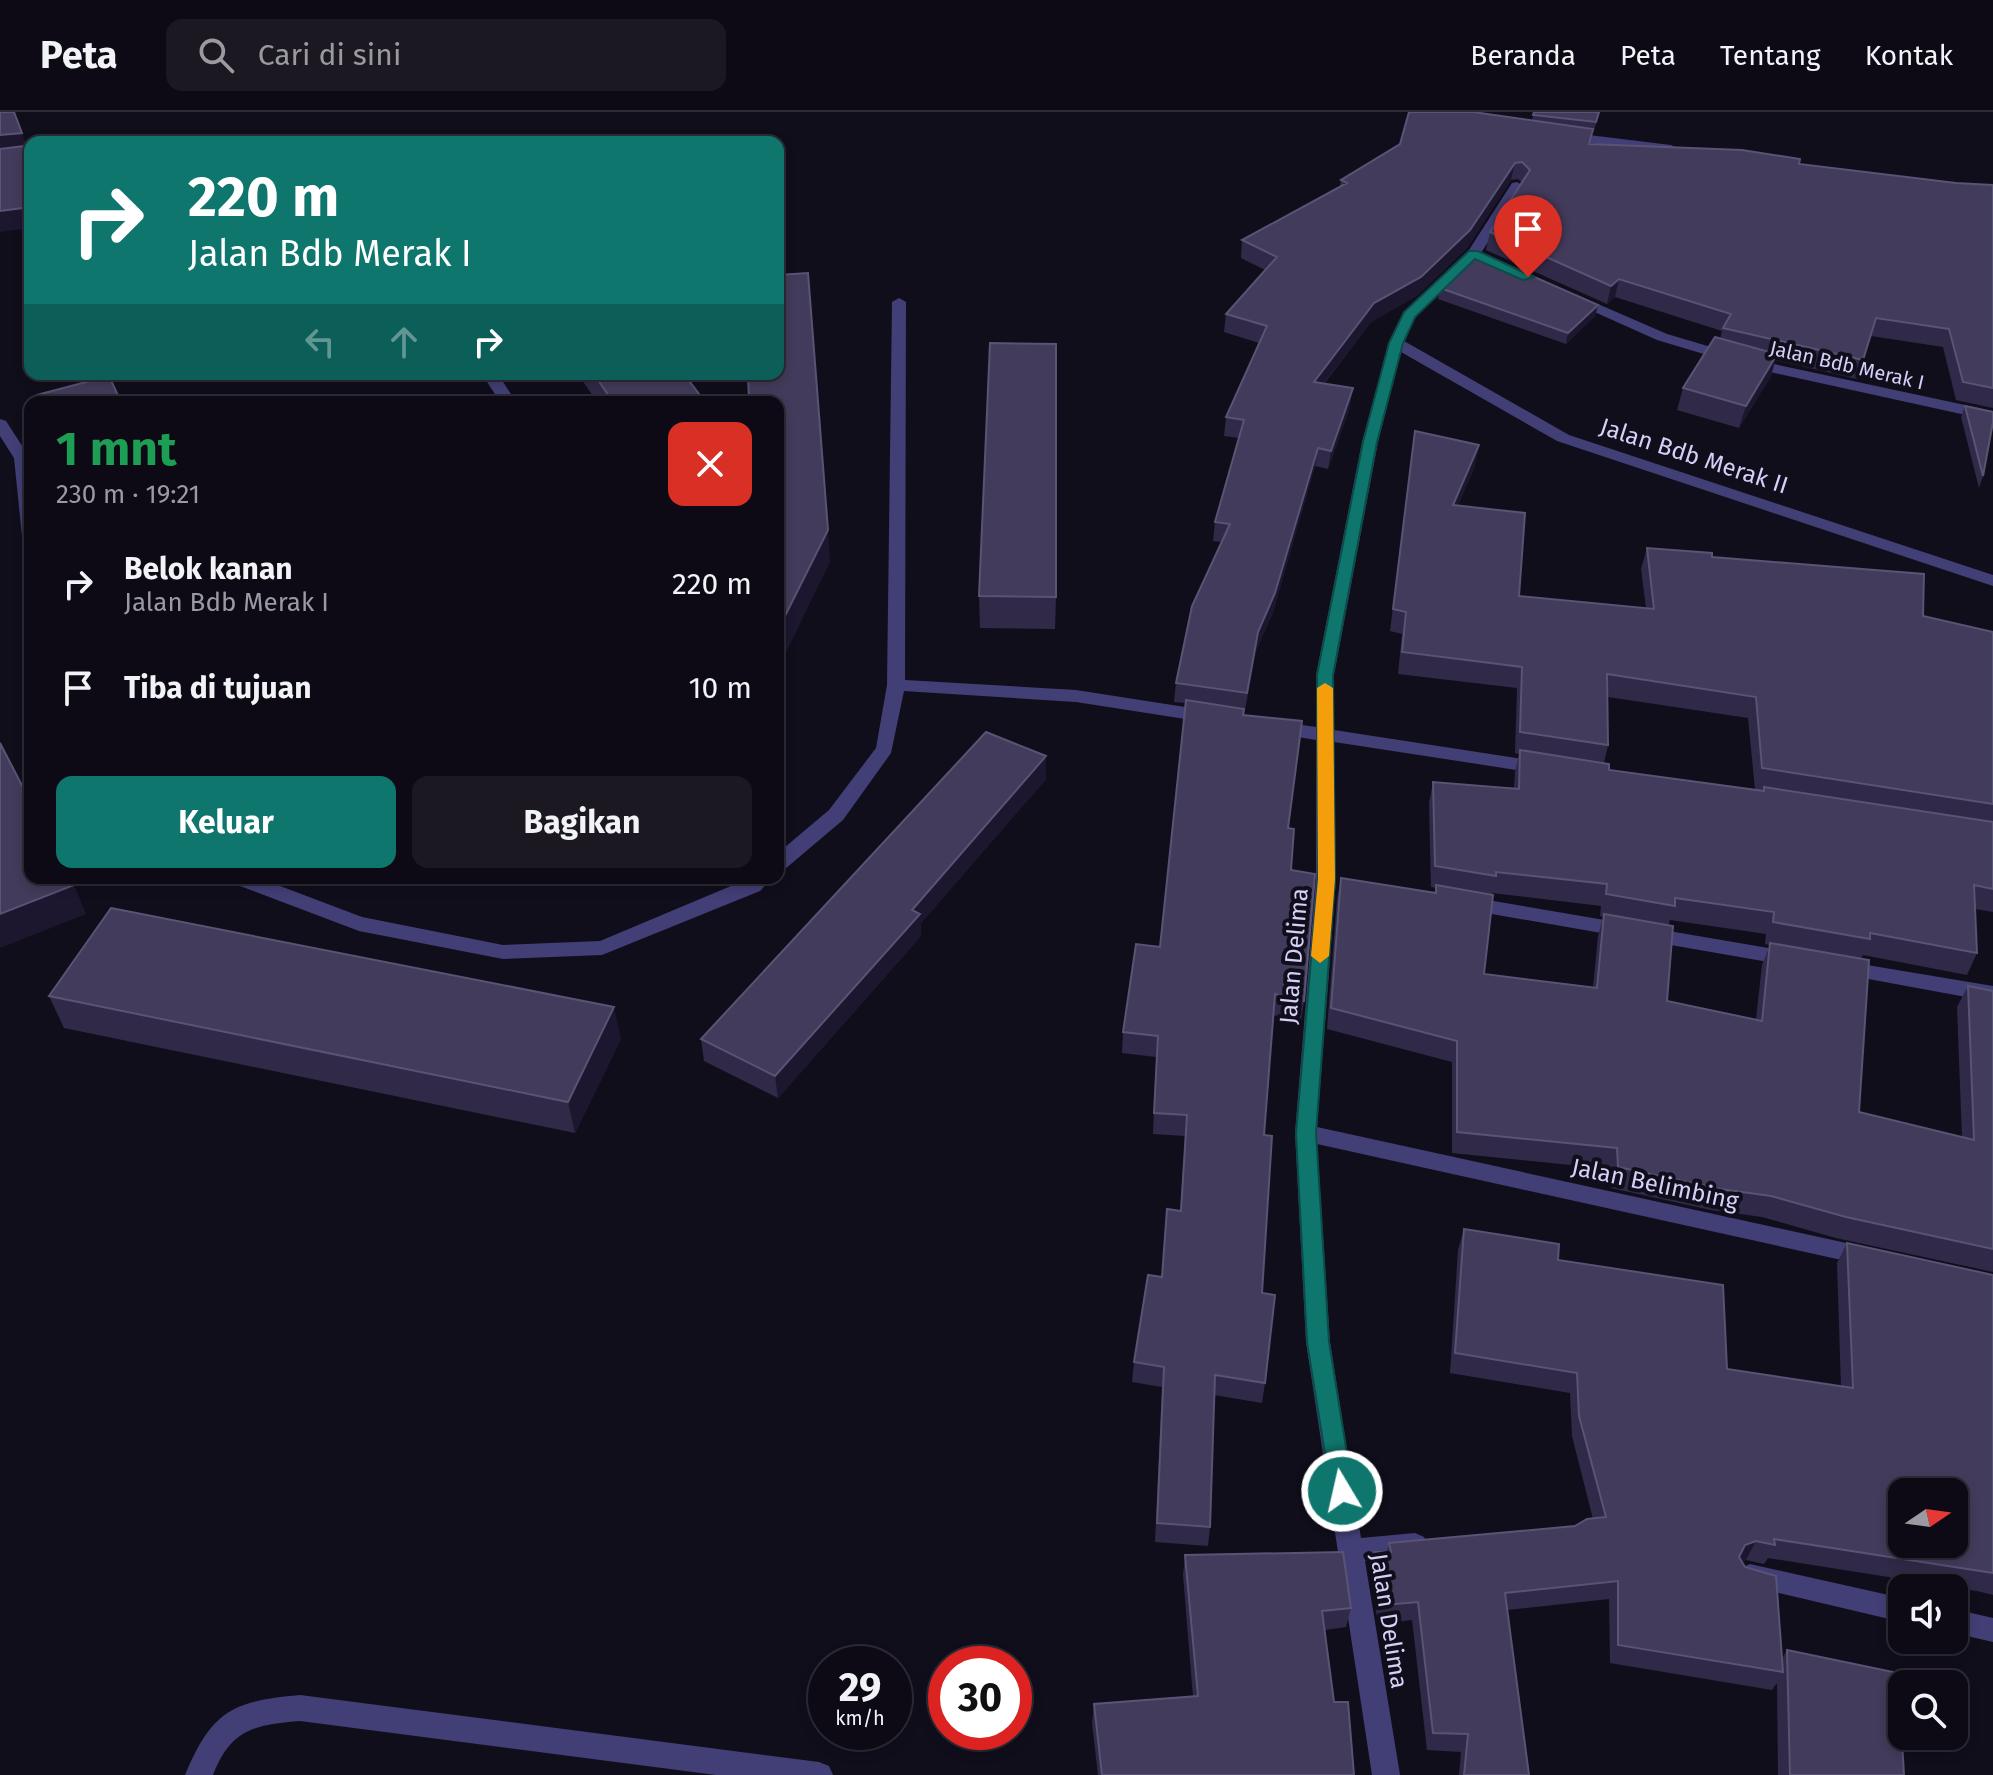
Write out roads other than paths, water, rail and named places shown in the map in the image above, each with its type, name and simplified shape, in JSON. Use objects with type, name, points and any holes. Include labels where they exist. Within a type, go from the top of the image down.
[{"type":"street","points":[[1544,134],[1683,151]]},
{"type":"street","name":"Jalan Delima","points":[[1386,1775],[1318,1342],[1306,1133],[1334,881],[1325,675],[1370,442],[1396,343],[1409,315],[1481,257],[1517,186]]},
{"type":"street","name":"Jalan Bdb Merak I","points":[[1561,292],[1662,337],[1752,364],[1993,416]]},
{"type":"street","points":[[784,859],[836,815],[885,749],[896,685],[899,302]]},
{"type":"street","name":"Jalan Bdb Merak II","points":[[1396,343],[1563,438],[1993,581]]},
{"type":"street","points":[[0,424],[22,458],[24,478]]},
{"type":"street","points":[[896,685],[1076,696],[1232,721]]},
{"type":"street","points":[[1263,726],[1558,770]]},
{"type":"street","points":[[255,884],[359,924],[503,952],[602,948],[755,884]]},
{"type":"street","points":[[1450,901],[1993,994]]},
{"type":"street","name":"Jalan Belimbing","points":[[1306,1133],[1884,1261]]},
{"type":"street","points":[[1351,1551],[1444,1542]]},
{"type":"street","points":[[1745,1575],[1888,1607]]},
{"type":"street","points":[[1968,1624],[1993,1630]]},
{"type":"street","points":[[199,1775],[206,1757],[227,1725],[265,1710],[300,1708],[819,1775]]}]
